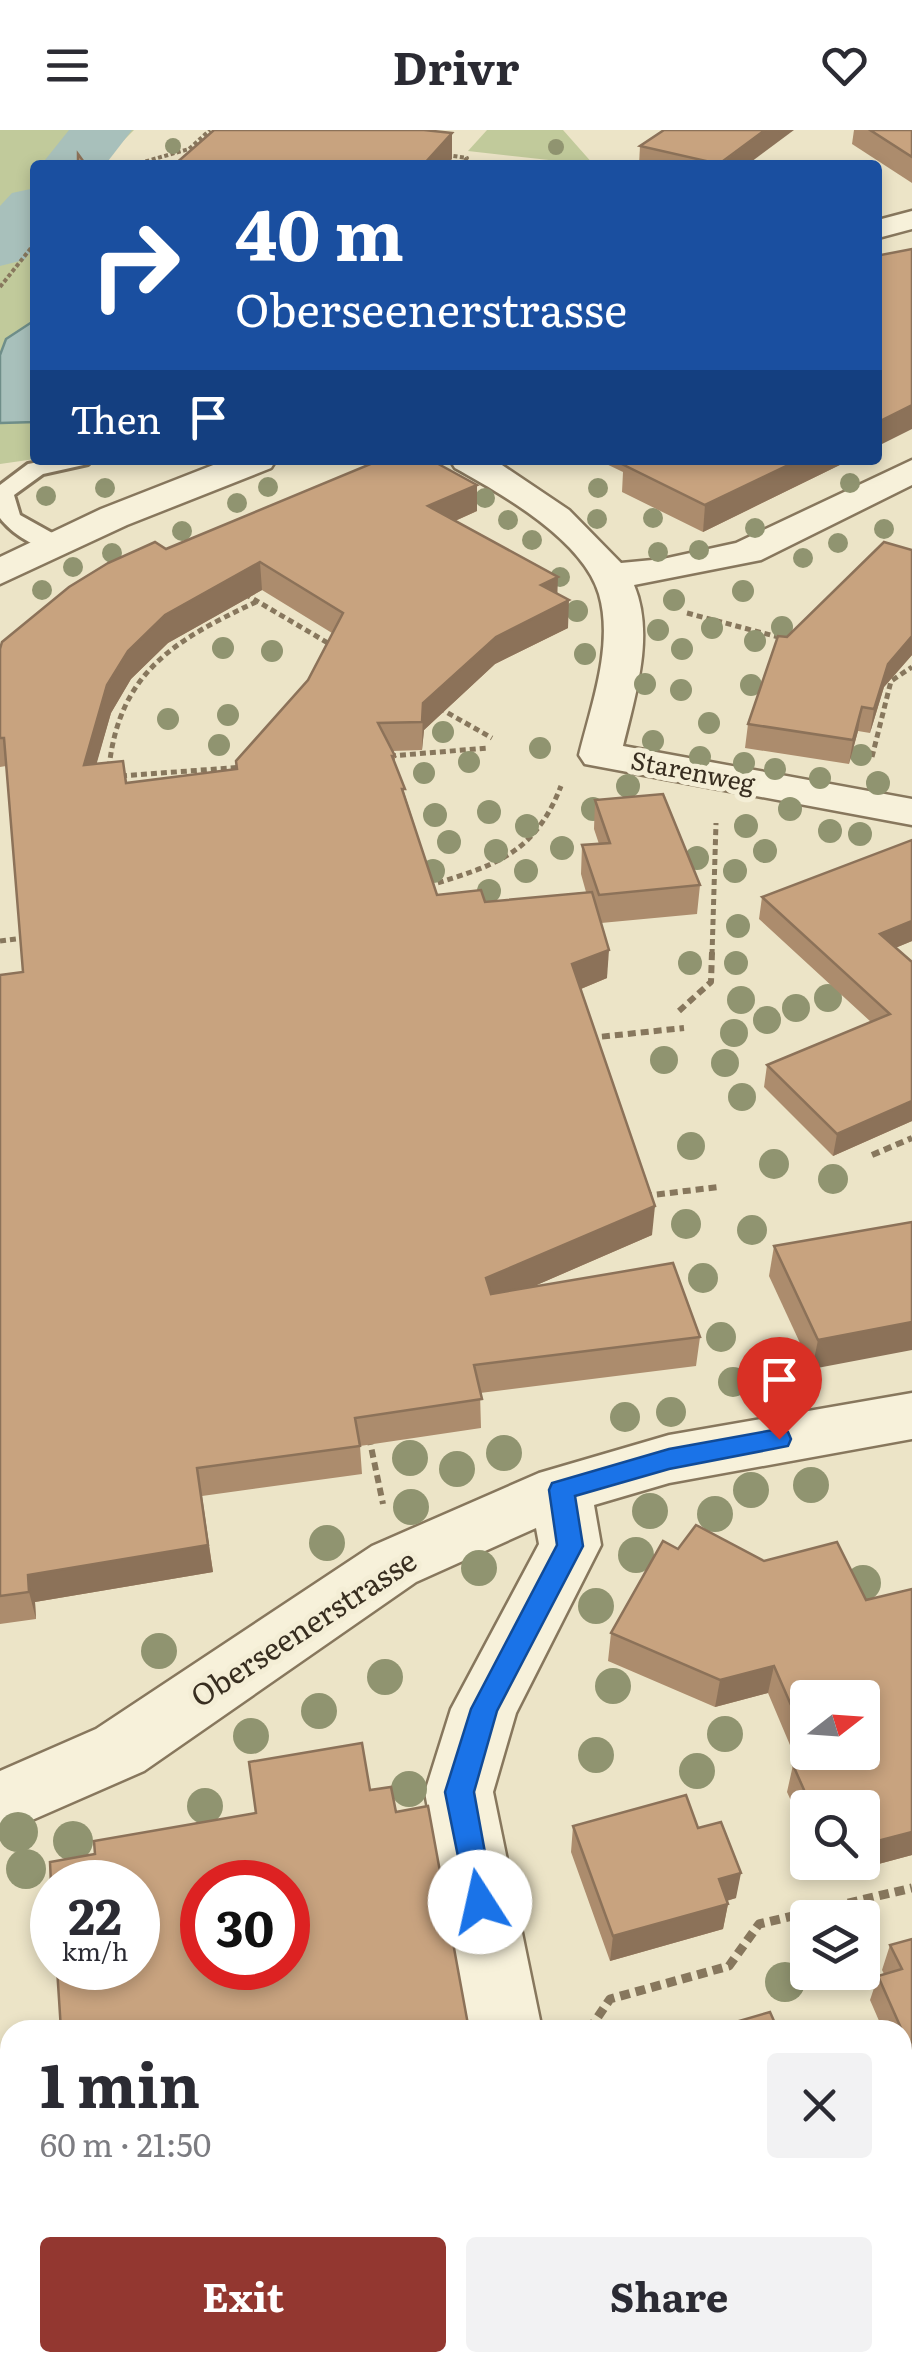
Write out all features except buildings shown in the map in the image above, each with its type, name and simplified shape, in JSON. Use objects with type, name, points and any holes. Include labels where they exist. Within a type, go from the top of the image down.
[{"type":"street","points":[[882,228],[912,220]]},
{"type":"street","points":[[0,572],[55,544],[246,465]]},
{"type":"street","points":[[477,465],[531,496],[576,535],[614,585],[748,552],[912,471]]},
{"type":"street","name":"Starenweg","points":[[614,585],[619,675],[600,754],[912,812]]},
{"type":"street","name":"Oberseenerstrasse","points":[[0,1802],[120,1750],[394,1564],[561,1490],[669,1459],[912,1416]]},
{"type":"street","points":[[503,2020],[460,1792],[484,1709],[570,1546],[561,1490]]},
{"type":"lane","points":[[55,544],[34,535],[5,514],[0,504],[2,493],[36,469],[56,465]]},
{"type":"path","points":[[150,160],[189,149],[210,130]]},
{"type":"path","points":[[448,156],[465,160]]},
{"type":"path","points":[[0,286],[30,249]]},
{"type":"path","points":[[614,585],[788,640]]},
{"type":"path","points":[[240,592],[338,649]]},
{"type":"path","points":[[257,601],[208,623],[153,663],[116,715],[109,742],[108,777],[260,766]]},
{"type":"path","points":[[270,609],[288,601]]},
{"type":"path","points":[[860,803],[892,681],[912,666]]},
{"type":"path","points":[[424,699],[492,738]]},
{"type":"path","points":[[374,757],[488,748]]},
{"type":"path","points":[[423,888],[506,862],[550,818],[566,770]]},
{"type":"path","points":[[678,1010],[712,982],[717,777]]},
{"type":"path","points":[[0,941],[38,936]]},
{"type":"path","points":[[586,1038],[684,1028]]},
{"type":"path","points":[[872,1156],[912,1138]]},
{"type":"path","points":[[641,1196],[720,1187]]},
{"type":"path","points":[[367,1426],[394,1564]]},
{"type":"path","points":[[596,2020],[610,1999],[729,1966],[759,1924],[912,1888]]},
{"type":"green space","points":[[0,130],[134,130],[104,160],[30,160],[30,323],[6,339],[0,355]]},
{"type":"green space","points":[[487,130],[563,130],[590,160],[549,160],[468,151]]},
{"type":"green space","points":[[30,422],[30,460],[0,464],[0,423]]},
{"type":"water","points":[[30,323],[30,422],[0,423],[0,355],[6,339]]},
{"type":"waterway","points":[[76,160],[102,130]]},
{"type":"waterway","points":[[0,246],[30,213]]},
{"type":"route","points":[[480,1902],[460,1792],[484,1709],[570,1546],[561,1490],[669,1459],[779,1439]]}]
